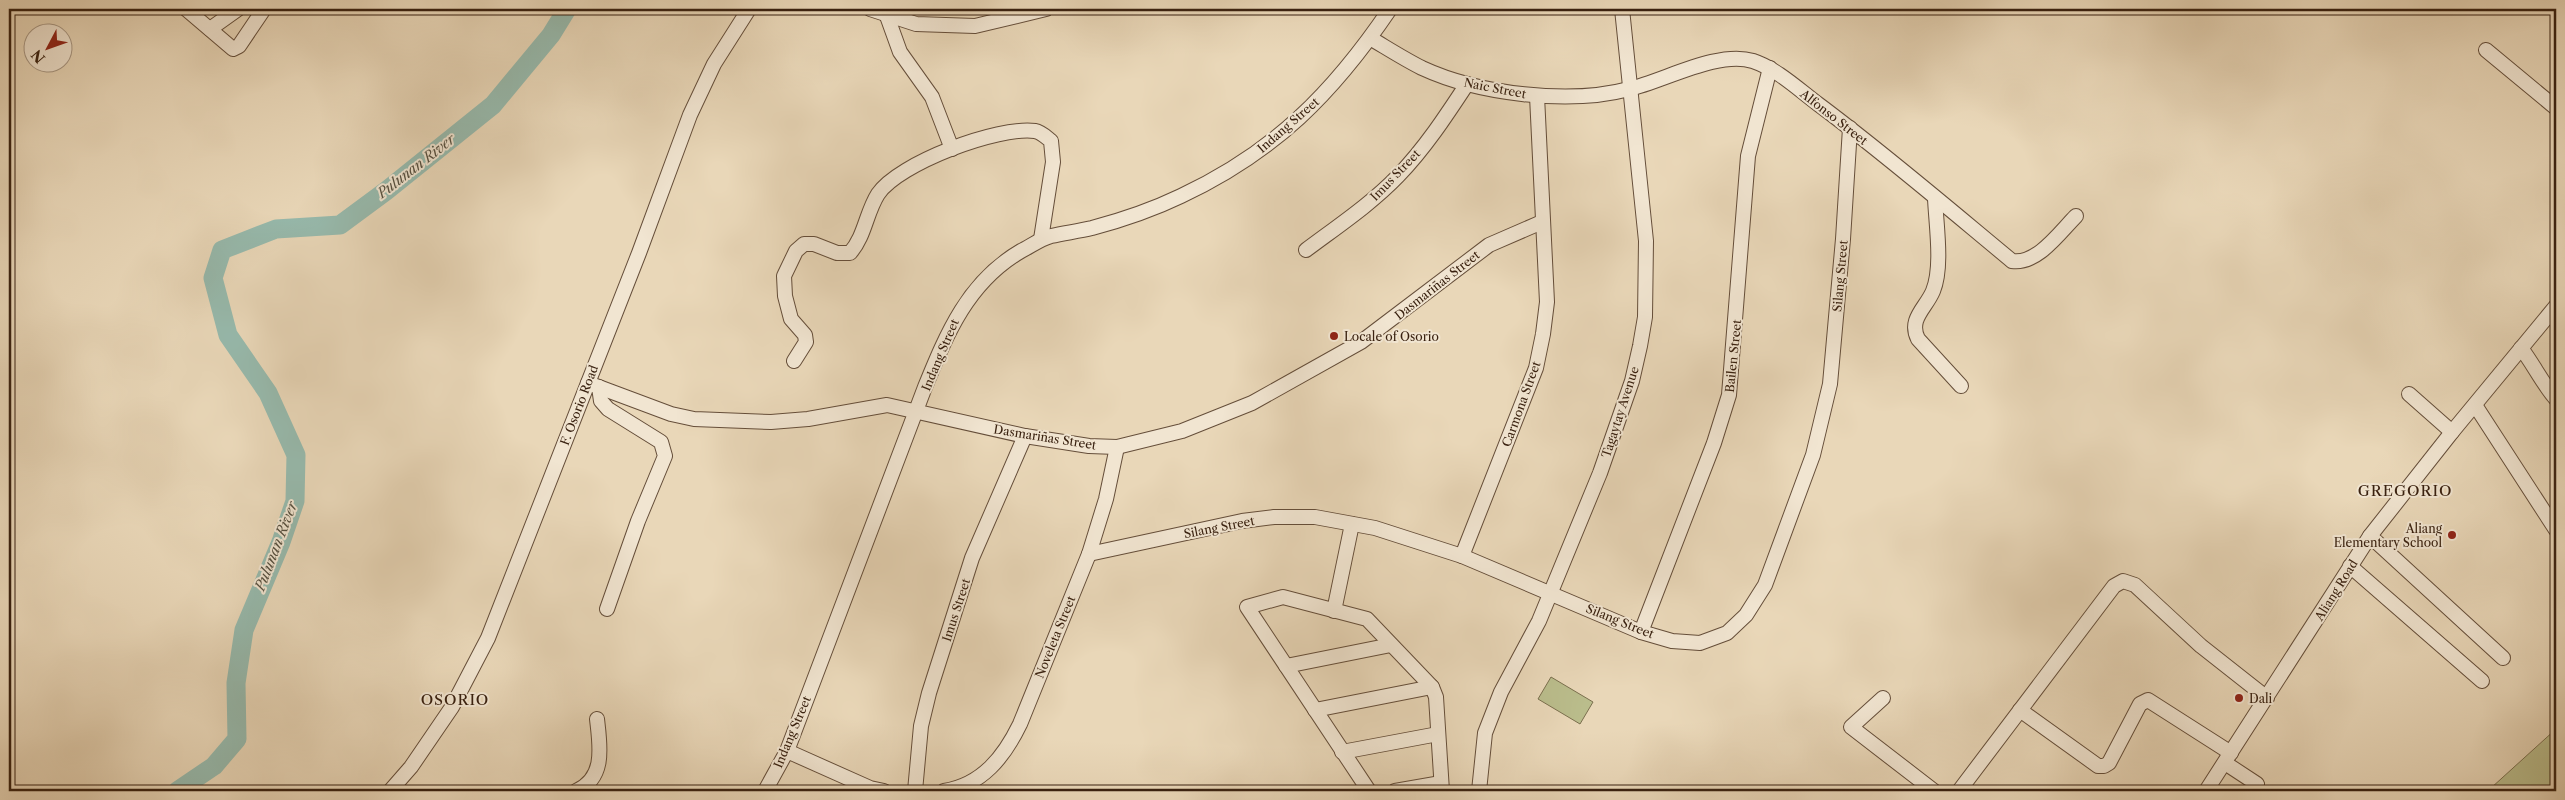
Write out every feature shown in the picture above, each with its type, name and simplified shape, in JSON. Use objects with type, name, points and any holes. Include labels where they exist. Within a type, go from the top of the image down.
[{"type":"street","points":[[186,9],[233,49],[239,46],[264,9]]},
{"type":"street","points":[[210,29],[238,9]]},
{"type":"street","name":"F. Osorio Road","points":[[390,791],[411,767],[452,707],[488,638],[593,385],[690,115],[714,64],[749,9]]},
{"type":"street","points":[[870,9],[916,24],[975,26],[1046,9]]},
{"type":"street","name":"Indang Street","points":[[765,791],[786,751],[948,330],[965,301],[985,277],[1010,258],[1041,240],[1093,228],[1180,197],[1256,153],[1287,130],[1320,99],[1356,58],[1390,9]]},
{"type":"street","name":"Tagaytay Avenue","points":[[1479,791],[1485,733],[1502,692],[1522,655],[1551,593],[1600,473],[1632,381],[1645,317],[1646,241],[1622,9]]},
{"type":"street","points":[[887,16],[900,52],[932,97],[952,149]]},
{"type":"street","name":"Naic Street","points":[[1370,38],[1422,68],[1467,84],[1537,96],[1592,96],[1629,89]]},
{"type":"street","points":[[2486,50],[2556,108]]},
{"type":"street","name":"Alfonso Street","points":[[1629,89],[1720,60],[1737,58],[1770,68],[1850,128],[2012,261],[2022,263],[2034,256],[2076,216]]},
{"type":"street","name":"Bailen Street","points":[[1642,632],[1714,443],[1729,395],[1748,156],[1770,68]]},
{"type":"street","name":"Imus Street","points":[[1306,250],[1369,203],[1399,175],[1437,130],[1467,84]]},
{"type":"street","name":"Carmona Street","points":[[1462,556],[1536,368],[1547,302],[1537,96]]},
{"type":"street","name":"Silang Street","points":[[1089,554],[1242,521],[1274,517],[1315,517],[1375,528],[1462,556],[1642,632],[1672,641],[1700,643],[1727,633],[1746,615],[1765,585],[1813,455],[1830,384],[1844,239],[1850,128]]},
{"type":"street","points":[[794,361],[806,342],[805,336],[791,318],[786,296],[784,276],[796,251],[804,244],[814,244],[837,253],[850,253],[856,246],[878,194],[904,169],[952,149],[995,135],[1034,131],[1051,141],[1053,162],[1041,240]]},
{"type":"street","points":[[1935,198],[1937,274],[1933,291],[1915,321],[1914,330],[1918,339],[1962,386]]},
{"type":"street","name":"Dasmariñas Street","points":[[593,385],[671,414],[694,418],[771,422],[808,419],[883,405],[1025,436],[1089,446],[1117,447],[1182,431],[1252,402],[1361,342],[1489,245],[1542,222]]},
{"type":"street","name":"Aliang Road","points":[[2206,791],[2370,536],[2452,432],[2556,306]]},
{"type":"street","points":[[2521,348],[2535,366],[2544,386],[2556,399]]},
{"type":"street","points":[[593,385],[601,401],[608,409],[661,442],[665,456],[638,520],[607,609]]},
{"type":"street","points":[[2409,394],[2452,432]]},
{"type":"street","points":[[2475,405],[2556,530]]},
{"type":"street","name":"Imus Street","points":[[915,791],[921,726],[930,693],[972,558],[1025,436]]},
{"type":"street","name":"Noveleta Street","points":[[944,791],[977,779],[995,764],[1009,748],[1089,554],[1106,500],[1117,447]]},
{"type":"street","points":[[1334,611],[1352,524]]},
{"type":"street","points":[[2370,536],[2503,658]]},
{"type":"street","points":[[2350,566],[2482,680]]},
{"type":"street","points":[[1959,791],[2114,586],[2123,581],[2135,585],[2201,646],[2267,698]]},
{"type":"street","points":[[1369,791],[1247,607],[1283,597],[1367,619],[1432,687],[1436,697],[1441,787],[1395,791]]},
{"type":"street","points":[[1286,666],[1391,645]]},
{"type":"street","points":[[1315,710],[1432,687]]},
{"type":"street","points":[[1883,698],[1851,727],[1934,791]]},
{"type":"street","points":[[2020,710],[2098,766],[2104,766],[2109,762],[2140,704],[2148,700],[2228,758],[2257,784]]},
{"type":"street","points":[[576,791],[589,784],[598,768],[601,751],[596,719]]},
{"type":"street","points":[[1342,752],[1438,734]]},
{"type":"street","points":[[786,751],[870,788],[884,791]]},
{"type":"green space","points":[[1551,677],[1593,702],[1580,724],[1538,699]]},
{"type":"green space","points":[[2556,729],[2556,791],[2494,791],[2491,788]]},
{"type":"waterway","name":"Pulunan River","points":[[177,791],[214,766],[237,739],[236,683],[244,630],[281,542],[295,501],[296,455],[268,393],[228,335],[213,278],[222,250],[276,229],[340,225],[386,191],[493,105],[551,35],[567,9]]},
{"type":"place","name":"Locale of Osorio","points":[[1334,336]]},
{"type":"place","name":"Aliang Elementary School","points":[[2452,535]]},
{"type":"place","name":"Dali","points":[[2239,698]]},
{"type":"district","name":"GREGORIO","points":[[2405,490]]},
{"type":"district","name":"OSORIO","points":[[455,699]]}]
